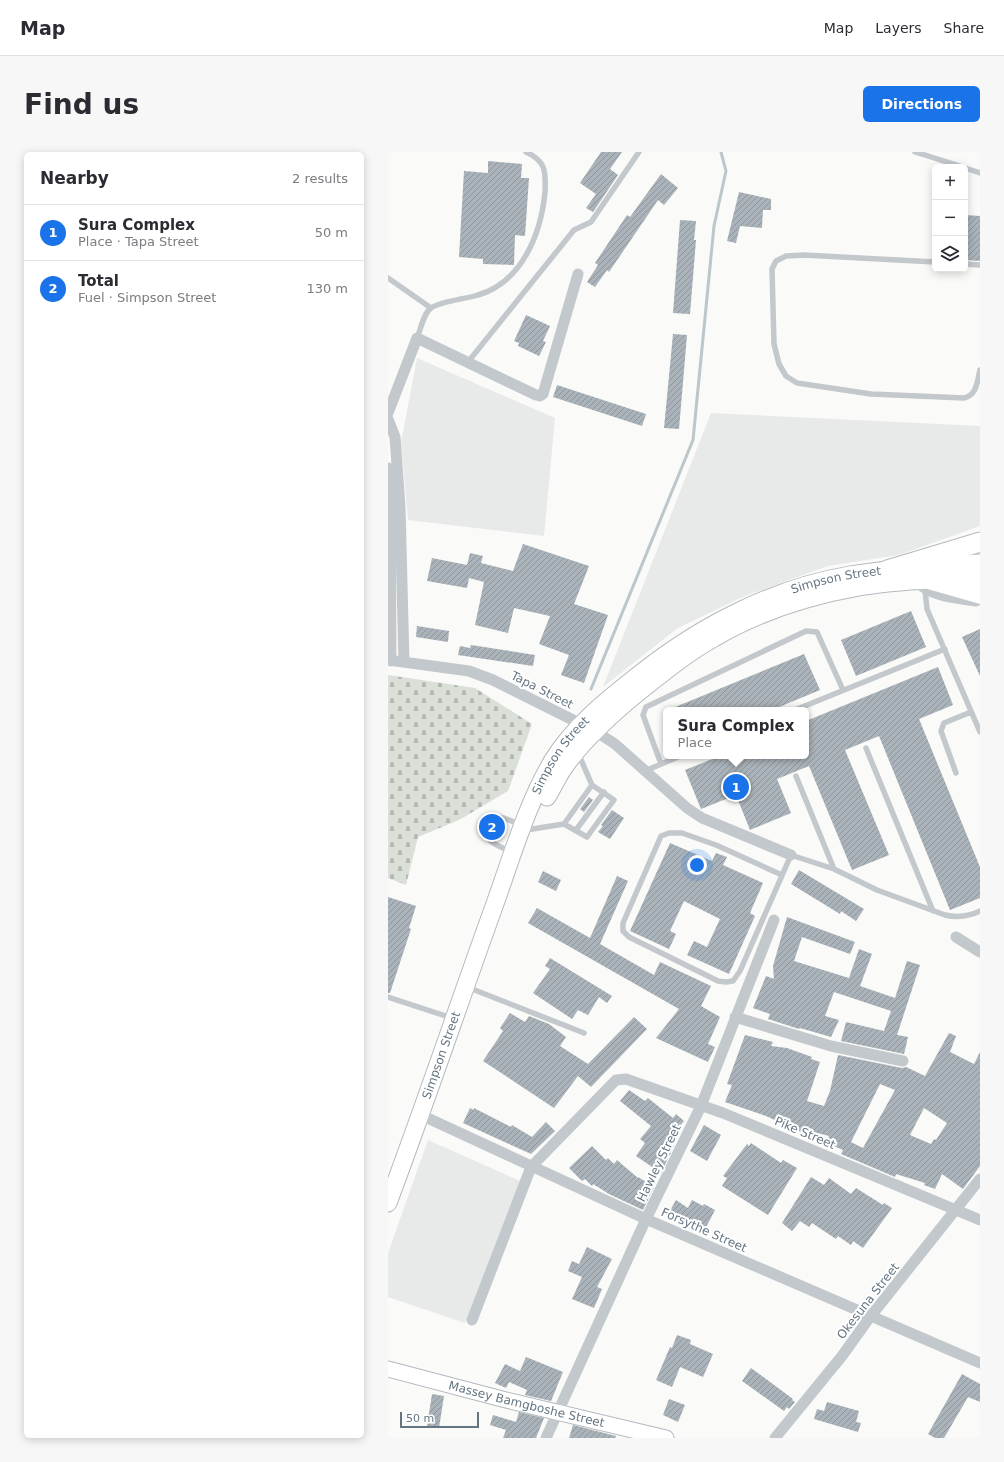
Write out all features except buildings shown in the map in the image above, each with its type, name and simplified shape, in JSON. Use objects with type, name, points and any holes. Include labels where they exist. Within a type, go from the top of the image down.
[{"type":"highway","points":[[887,570],[980,542]]},
{"type":"highway","points":[[924,584],[980,594]]},
{"type":"main road","name":"Simpson Street","points":[[388,1203],[421,1115],[453,1019],[520,838],[554,760],[649,666],[695,633],[729,616],[793,589],[848,575],[887,570],[980,563]]},
{"type":"main road","points":[[520,838],[565,766],[577,752],[588,728],[622,706],[673,665],[714,638],[757,616],[806,599],[859,587],[924,584],[980,578]]},
{"type":"main road","name":"Massey Bamgboshe Street","points":[[388,1369],[666,1438]]},
{"type":"street","points":[[388,413],[417,338],[536,395],[544,394],[578,274]]},
{"type":"street","points":[[388,419],[395,437],[400,507],[404,662]]},
{"type":"street","points":[[388,468],[390,496],[390,661]]},
{"type":"street","points":[[924,584],[954,598],[980,602]]},
{"type":"street","name":"Tapa Street","points":[[390,661],[469,671],[493,680],[588,728],[615,744],[688,808],[702,818],[791,855]]},
{"type":"street","name":"Hawley Street","points":[[557,1412],[646,1219],[701,1106],[774,920]]},
{"type":"street","points":[[956,938],[980,952]]},
{"type":"street","points":[[735,1017],[831,1046],[903,1061]]},
{"type":"street","name":"Pike Street","points":[[531,1167],[616,1080],[626,1079],[723,1113],[980,1220]]},
{"type":"street","name":"Forsythe Street","points":[[421,1115],[646,1219],[870,1317],[980,1363]]},
{"type":"street","points":[[472,1320],[531,1167]]},
{"type":"street","name":"Okesuna Street","points":[[775,1438],[842,1356],[870,1317],[980,1179]]},
{"type":"street","points":[[546,1438],[557,1412]]},
{"type":"lane","points":[[417,338],[426,315],[432,308],[482,294],[502,283],[514,272],[527,254],[536,236],[544,203],[545,170],[538,159],[526,152]]},
{"type":"lane","points":[[468,362],[574,230],[591,222],[639,152]]},
{"type":"lane","points":[[915,152],[954,164]]},
{"type":"lane","points":[[968,168],[980,173]]},
{"type":"lane","points":[[932,262],[804,255],[786,256],[776,261],[772,269],[774,344],[779,364],[786,376],[797,383],[871,394],[964,398],[970,396],[974,391],[980,370]]},
{"type":"lane","points":[[968,264],[980,266]]},
{"type":"lane","points":[[388,278],[432,308]]},
{"type":"lane","points":[[924,584],[927,609],[980,732]]},
{"type":"lane","points":[[661,764],[643,715],[646,707],[806,631],[817,632],[843,690]]},
{"type":"lane","points":[[802,707],[944,649]]},
{"type":"lane","points":[[956,773],[941,730],[941,726],[944,723],[971,712]]},
{"type":"lane","points":[[866,748],[933,912]]},
{"type":"lane","points":[[564,824],[587,837],[614,800],[592,785],[577,752]]},
{"type":"lane","points":[[645,771],[673,759]]},
{"type":"lane","points":[[796,776],[834,869]]},
{"type":"lane","points":[[520,838],[498,816],[491,817],[485,824],[486,834],[489,841],[520,838],[564,824],[592,785]]},
{"type":"lane","points":[[576,830],[604,792]]},
{"type":"lane","points":[[782,875],[682,832],[669,832],[661,836],[645,868],[623,923],[622,931],[629,937],[718,981],[733,981],[740,971],[791,855],[834,869],[878,890],[933,912],[956,918],[971,915],[980,911]]},
{"type":"lane","points":[[465,986],[584,1034]]},
{"type":"lane","points":[[388,997],[453,1019]]},
{"type":"shaded area","points":[[417,358],[555,418],[544,536],[408,520],[401,443]]},
{"type":"shaded area","points":[[711,413],[980,426],[980,526],[899,555],[828,566],[745,596],[678,628],[603,687]]},
{"type":"shaded area","points":[[428,1140],[520,1181],[465,1323],[388,1297],[388,1253]]},
{"type":"green space","points":[[388,675],[475,688],[532,724],[508,791],[459,820],[418,837],[406,885],[388,878]]},
{"type":"waterway","points":[[591,689],[693,440],[714,226],[726,171],[721,152]]},
{"type":"place","name":"Sura Complex","points":[[736,787]]},
{"type":"place","name":"Total","points":[[492,827]]}]
